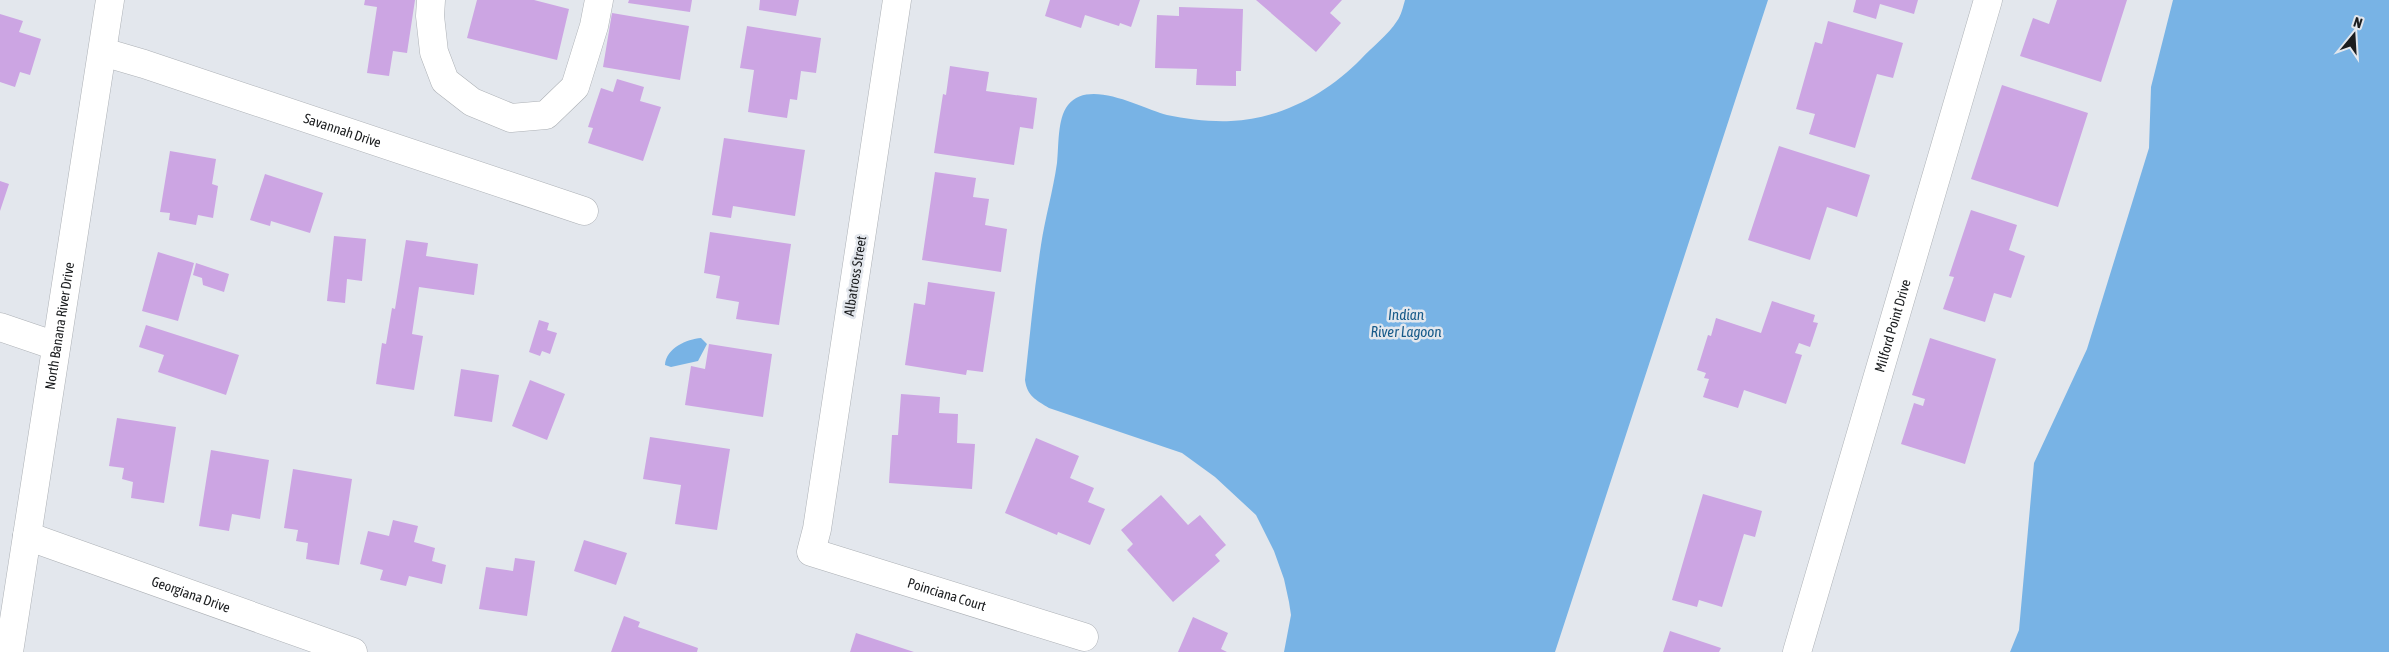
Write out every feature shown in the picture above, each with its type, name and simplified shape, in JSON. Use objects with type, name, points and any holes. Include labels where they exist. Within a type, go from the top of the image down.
[{"type":"street","name":"North Banana River Drive","points":[[9,652],[110,0]]},
{"type":"street","points":[[431,0],[434,52],[445,81],[472,102],[511,118],[546,115],[575,87],[594,26],[599,0]]},
{"type":"street","name":"Albatross Street","points":[[811,552],[817,529],[897,0]]},
{"type":"street","name":"Milford Point Drive","points":[[1797,652],[1988,0]]},
{"type":"street","name":"Savannah Drive","points":[[103,52],[584,211]]},
{"type":"street","points":[[0,327],[56,346]]},
{"type":"street","name":"Georgiana Drive","points":[[27,536],[354,652]]},
{"type":"street","name":"Poinciana Court","points":[[811,552],[1084,637]]},
{"type":"water","name":"Indian River Lagoon","points":[[1405,0],[1768,0],[1555,652],[1284,652],[1291,615],[1289,602],[1284,579],[1274,551],[1256,515],[1215,477],[1182,453],[1049,408],[1030,394],[1026,385],[1034,296],[1041,245],[1057,163],[1060,125],[1068,105],[1077,97],[1089,94],[1102,94],[1167,115],[1215,121],[1249,119],[1285,110],[1318,93],[1348,72],[1393,26],[1400,17]]},
{"type":"water","points":[[2173,0],[2389,0],[2389,652],[2010,652],[2019,630],[2034,463],[2087,349],[2149,148],[2151,87]]},
{"type":"water","points":[[701,338],[707,344],[698,361],[671,367],[665,365],[666,359],[673,349],[684,342]]},
{"type":"building","points":[[365,0],[415,0],[407,53],[393,51],[389,76],[367,73],[377,7],[364,5]]},
{"type":"building","points":[[477,0],[534,0],[569,9],[557,60],[467,38]]},
{"type":"building","points":[[629,0],[692,0],[690,12],[628,3]]},
{"type":"building","points":[[760,0],[799,0],[796,16],[759,10]]},
{"type":"building","points":[[1050,0],[1140,0],[1131,27],[1120,23],[1119,26],[1085,15],[1081,28],[1045,16]]},
{"type":"building","points":[[1256,0],[1342,0],[1330,13],[1341,23],[1316,52]]},
{"type":"building","points":[[1856,0],[1918,0],[1914,14],[1880,4],[1876,19],[1853,12]]},
{"type":"building","points":[[2057,0],[2127,0],[2101,82],[2020,56],[2033,18],[2049,24]]},
{"type":"building","points":[[1179,7],[1243,9],[1241,71],[1236,71],[1236,86],[1196,85],[1197,69],[1155,68],[1157,15],[1179,16]]},
{"type":"building","points":[[612,13],[689,26],[680,80],[603,67]]},
{"type":"building","points":[[0,14],[23,21],[19,32],[41,39],[30,75],[20,72],[15,87],[0,82]]},
{"type":"building","points":[[1828,21],[1903,43],[1893,78],[1877,74],[1855,148],[1809,134],[1815,114],[1796,109],[1815,42],[1822,44]]},
{"type":"building","points":[[747,26],[821,38],[816,73],[801,71],[797,100],[790,99],[787,118],[748,112],[754,70],[740,68]]},
{"type":"building","points":[[950,66],[989,72],[986,91],[1037,98],[1033,129],[1020,127],[1014,165],[934,153],[943,94],[946,95]]},
{"type":"building","points":[[617,79],[644,87],[640,101],[661,107],[643,161],[588,143],[593,128],[588,127],[601,88],[613,92]]},
{"type":"building","points":[[2002,85],[2088,113],[2058,207],[1971,179]]},
{"type":"building","points":[[724,138],[805,150],[795,216],[733,206],[731,218],[712,215]]},
{"type":"building","points":[[1779,146],[1870,175],[1857,217],[1827,207],[1810,260],[1748,240]]},
{"type":"building","points":[[170,151],[216,159],[212,184],[218,186],[213,218],[198,215],[196,225],[169,220],[170,213],[160,212]]},
{"type":"building","points":[[935,172],[976,178],[973,197],[989,199],[985,225],[1007,229],[1001,272],[922,260]]},
{"type":"building","points":[[265,174],[323,193],[310,233],[271,221],[270,226],[250,220]]},
{"type":"building","points":[[0,181],[9,184],[0,211]]},
{"type":"building","points":[[1971,210],[2017,225],[2009,250],[2025,256],[2011,298],[1994,293],[1985,322],[1943,309],[1954,277],[1949,276]]},
{"type":"building","points":[[710,232],[791,244],[779,325],[736,319],[739,302],[716,298],[720,276],[704,273]]},
{"type":"building","points":[[334,236],[366,239],[362,281],[347,279],[345,303],[327,301]]},
{"type":"building","points":[[406,240],[428,243],[426,256],[478,264],[474,295],[419,287],[412,334],[423,336],[414,390],[376,384],[382,343],[386,344],[392,308],[395,309]]},
{"type":"building","points":[[158,252],[194,263],[178,321],[142,311]]},
{"type":"building","points":[[196,263],[229,274],[224,292],[203,285],[202,278],[193,275]]},
{"type":"building","points":[[928,282],[995,292],[983,372],[967,370],[966,375],[905,365],[914,303],[925,305]]},
{"type":"building","points":[[1772,301],[1815,315],[1813,322],[1818,323],[1810,347],[1799,343],[1795,353],[1802,355],[1786,404],[1744,390],[1738,408],[1703,397],[1709,379],[1704,378],[1706,373],[1697,370],[1708,335],[1711,336],[1716,318],[1761,333]]},
{"type":"building","points":[[539,320],[549,323],[547,330],[557,333],[550,354],[542,351],[540,356],[529,352]]},
{"type":"building","points":[[146,325],[239,355],[226,395],[158,372],[164,355],[139,347]]},
{"type":"building","points":[[1930,338],[1996,359],[1965,464],[1901,444],[1914,403],[1923,406],[1925,399],[1912,395]]},
{"type":"building","points":[[709,344],[772,354],[763,417],[685,405],[691,366],[705,369]]},
{"type":"building","points":[[461,369],[499,375],[492,422],[454,416]]},
{"type":"building","points":[[530,380],[565,394],[547,440],[512,426]]},
{"type":"building","points":[[901,394],[940,397],[939,413],[958,414],[957,443],[975,444],[972,489],[889,483],[892,435],[898,435]]},
{"type":"building","points":[[117,418],[176,427],[164,503],[131,498],[133,482],[122,479],[124,468],[109,466]]},
{"type":"building","points":[[650,437],[730,449],[717,530],[675,524],[681,485],[643,479]]},
{"type":"building","points":[[1036,438],[1079,456],[1070,478],[1094,488],[1088,502],[1105,509],[1090,545],[1058,532],[1057,535],[1005,513]]},
{"type":"building","points":[[211,450],[269,460],[260,519],[232,514],[229,531],[199,526]]},
{"type":"building","points":[[293,469],[352,479],[339,565],[306,559],[308,543],[296,541],[298,530],[284,528]]},
{"type":"building","points":[[1703,494],[1762,511],[1755,537],[1744,534],[1722,607],[1699,600],[1697,607],[1672,600]]},
{"type":"building","points":[[1161,495],[1188,525],[1200,515],[1226,545],[1215,555],[1220,561],[1173,602],[1127,550],[1133,544],[1121,530]]},
{"type":"building","points":[[393,520],[418,526],[414,542],[435,548],[432,561],[446,565],[442,584],[409,576],[406,586],[380,580],[383,570],[360,564],[368,531],[389,536]]},
{"type":"building","points":[[584,540],[627,553],[616,585],[574,571]]},
{"type":"building","points":[[515,558],[535,561],[527,616],[479,609],[486,567],[513,571]]},
{"type":"building","points":[[624,616],[640,622],[638,627],[698,648],[697,652],[611,652]]},
{"type":"building","points":[[1193,617],[1228,633],[1221,649],[1227,652],[1178,652]]},
{"type":"building","points":[[1670,631],[1721,648],[1719,652],[1663,652]]},
{"type":"building","points":[[856,633],[914,652],[850,652]]}]
